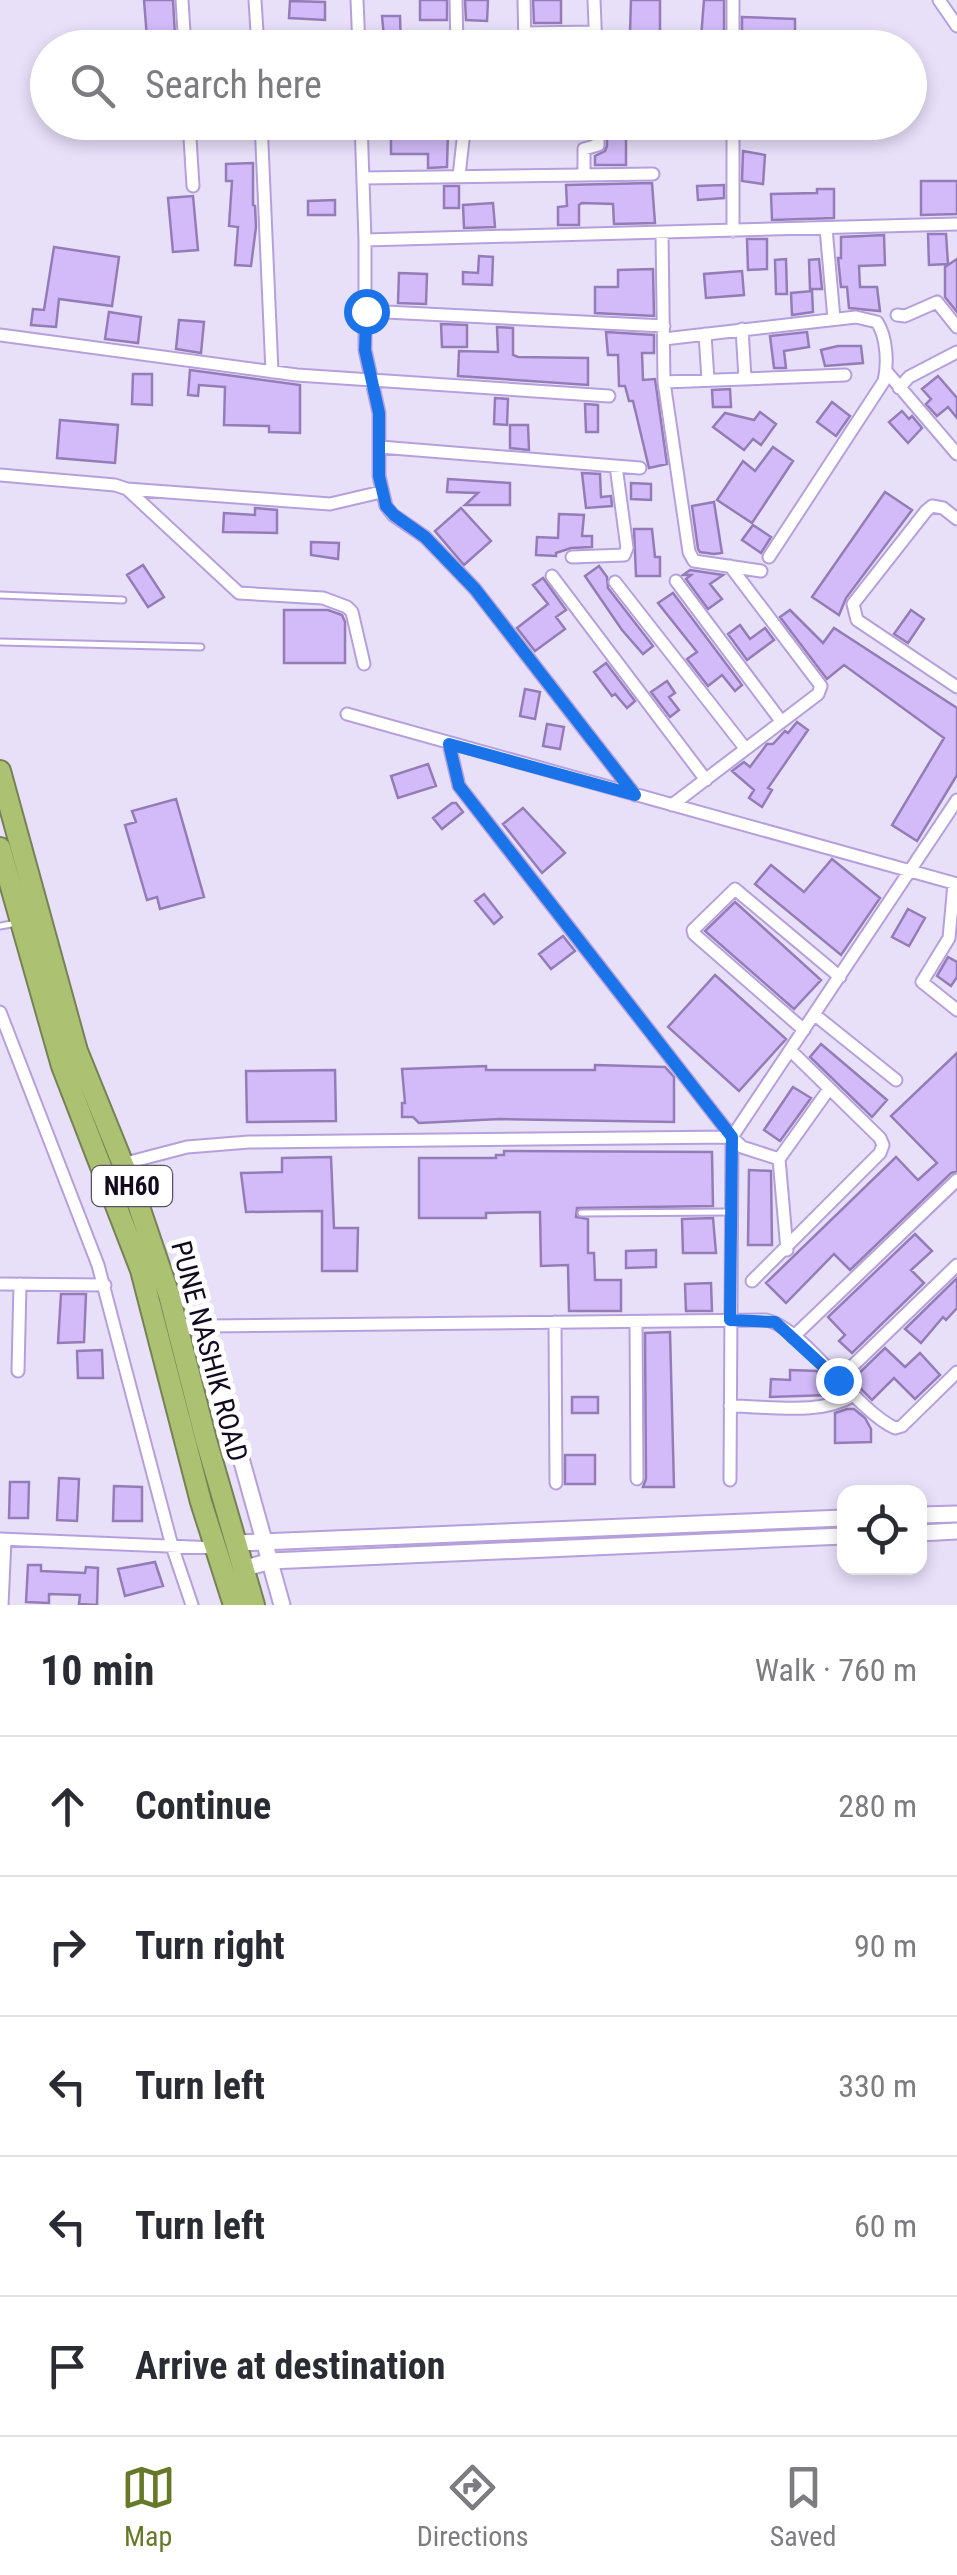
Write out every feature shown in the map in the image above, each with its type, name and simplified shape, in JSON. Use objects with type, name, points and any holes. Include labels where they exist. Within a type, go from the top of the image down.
[{"type":"highway","name":"PUNE NASHIK ROAD","points":[[0,771],[77,1051],[150,1236],[178,1327],[234,1605]]},
{"type":"highway","name":"PUNE NASHIK ROAD","points":[[0,848],[10,924],[141,1270],[225,1546],[243,1569],[254,1605]]},
{"type":"street","points":[[182,0],[184,30]]},
{"type":"street","points":[[256,0],[257,30]]},
{"type":"street","points":[[357,0],[358,30]]},
{"type":"street","points":[[456,0],[457,30]]},
{"type":"street","points":[[524,0],[524,30]]},
{"type":"street","points":[[594,0],[595,30]]},
{"type":"street","points":[[733,0],[733,30]]},
{"type":"street","points":[[938,0],[957,26]]},
{"type":"street","points":[[190,140],[193,186]]},
{"type":"street","points":[[262,140],[272,372]]},
{"type":"street","points":[[362,140],[365,350],[379,413],[381,492],[394,515],[425,537],[475,589],[635,795]]},
{"type":"street","points":[[459,176],[463,140]]},
{"type":"street","points":[[584,174],[584,150],[598,145],[598,140]]},
{"type":"street","points":[[733,140],[733,230]]},
{"type":"street","points":[[363,178],[653,174]]},
{"type":"street","points":[[365,240],[957,224]]},
{"type":"street","points":[[826,228],[834,319]]},
{"type":"street","points":[[662,233],[664,382],[689,552],[694,561],[761,571]]},
{"type":"street","points":[[898,314],[904,316],[937,302],[957,327]]},
{"type":"street","points":[[366,311],[705,334],[856,317],[877,322],[882,328],[884,381],[769,557]]},
{"type":"street","points":[[742,328],[745,378]]},
{"type":"street","points":[[705,334],[708,380]]},
{"type":"street","points":[[0,335],[372,383],[609,396]]},
{"type":"street","points":[[899,388],[910,376],[957,352]]},
{"type":"street","points":[[886,371],[957,454]]},
{"type":"street","points":[[664,382],[845,375]]},
{"type":"street","points":[[380,447],[640,468]]},
{"type":"street","points":[[572,557],[624,555],[627,548],[616,466]]},
{"type":"street","points":[[0,476],[330,504],[381,492]]},
{"type":"street","points":[[127,489],[240,593],[324,598],[347,607],[364,664]]},
{"type":"street","points":[[957,518],[942,508],[932,506],[926,511],[854,604],[853,613],[857,620],[957,687]]},
{"type":"street","points":[[672,805],[818,694],[821,686],[730,566]]},
{"type":"street","points":[[552,576],[706,780]]},
{"type":"street","points":[[676,581],[781,721]]},
{"type":"street","points":[[615,582],[745,748]]},
{"type":"street","points":[[346,714],[955,884],[949,938],[922,982],[957,1010]]},
{"type":"street","points":[[449,744],[459,786],[732,1137],[742,1147],[779,1159]]},
{"type":"street","points":[[730,1480],[732,1137],[957,800]]},
{"type":"street","points":[[804,1030],[693,930],[734,889],[840,977]]},
{"type":"street","points":[[0,1012],[105,1285],[172,1546],[192,1605]]},
{"type":"street","points":[[814,1015],[896,1080]]},
{"type":"street","points":[[752,1281],[787,1250],[883,1146],[880,1138],[790,1050]]},
{"type":"street","points":[[787,1250],[779,1159],[830,1088]]},
{"type":"street","points":[[122,1164],[187,1147],[249,1142],[732,1137]]},
{"type":"street","points":[[794,1337],[957,1180]]},
{"type":"street","points":[[838,1380],[957,1265]]},
{"type":"street","points":[[0,1284],[105,1285]]},
{"type":"street","points":[[18,1371],[20,1284]]},
{"type":"street","points":[[555,1322],[556,1483]]},
{"type":"street","points":[[636,1322],[637,1479]]},
{"type":"street","points":[[178,1327],[775,1322],[896,1428],[957,1372]]},
{"type":"street","points":[[204,1326],[282,1605]]},
{"type":"street","points":[[730,1406],[822,1407],[838,1405],[854,1394]]},
{"type":"street","points":[[927,1515],[957,1514]]},
{"type":"street","points":[[2,1605],[3,1539],[225,1546],[264,1540],[837,1518]]},
{"type":"street","points":[[927,1533],[957,1531]]},
{"type":"street","points":[[243,1569],[270,1562],[837,1536]]},
{"type":"lane","points":[[0,595],[123,600]]},
{"type":"lane","points":[[0,642],[201,647]]},
{"type":"lane","points":[[581,1213],[730,1212]]},
{"type":"building","points":[[144,0],[173,0],[175,30],[146,30]]},
{"type":"building","points":[[420,0],[447,0],[447,20],[420,20]]},
{"type":"building","points":[[465,0],[488,0],[487,21],[466,20]]},
{"type":"building","points":[[533,0],[561,0],[561,23],[534,23]]},
{"type":"building","points":[[631,0],[660,0],[660,30],[630,30]]},
{"type":"building","points":[[704,0],[724,0],[724,30],[702,30]]},
{"type":"building","points":[[290,1],[325,2],[325,20],[289,18]]},
{"type":"building","points":[[382,16],[400,16],[400,30],[383,30]]},
{"type":"building","points":[[742,17],[795,19],[795,30],[742,30]]},
{"type":"building","points":[[391,140],[448,140],[447,167],[428,168],[428,154],[391,154]]},
{"type":"building","points":[[607,140],[626,140],[626,165],[595,165],[595,156],[607,146]]},
{"type":"building","points":[[743,151],[765,155],[763,184],[742,181]]},
{"type":"building","points":[[253,163],[256,227],[251,266],[235,265],[238,227],[229,226],[232,181],[226,181],[226,164]]},
{"type":"building","points":[[921,181],[957,181],[957,214],[921,215]]},
{"type":"building","points":[[652,183],[655,223],[614,224],[613,204],[582,203],[579,225],[558,225],[558,207],[567,206],[566,185]]},
{"type":"building","points":[[724,185],[724,198],[698,200],[697,186]]},
{"type":"building","points":[[444,186],[459,186],[459,208],[444,208]]},
{"type":"building","points":[[817,189],[834,189],[834,218],[772,220],[771,194],[817,193]]},
{"type":"building","points":[[193,196],[198,250],[173,252],[168,198]]},
{"type":"building","points":[[335,200],[335,215],[308,215],[308,201]]},
{"type":"building","points":[[493,203],[495,227],[464,228],[463,205]]},
{"type":"building","points":[[928,234],[946,234],[948,264],[929,265]]},
{"type":"building","points":[[884,235],[885,265],[859,266],[860,287],[877,287],[880,311],[849,308],[847,287],[841,287],[841,237]]},
{"type":"building","points":[[747,239],[767,239],[767,269],[748,270]]},
{"type":"building","points":[[54,247],[119,257],[112,306],[59,299],[56,327],[31,325],[33,309],[44,310]]},
{"type":"building","points":[[479,256],[493,257],[492,285],[463,284],[463,272],[478,273]]},
{"type":"building","points":[[786,259],[787,294],[776,294],[775,260]]},
{"type":"building","points":[[819,259],[822,289],[810,289],[809,260]]},
{"type":"building","points":[[957,259],[957,312],[945,297],[945,267]]},
{"type":"building","points":[[653,269],[654,316],[595,313],[595,287],[618,287],[618,270]]},
{"type":"building","points":[[742,271],[744,295],[706,298],[704,274]]},
{"type":"building","points":[[399,273],[427,274],[426,304],[398,303]]},
{"type":"building","points":[[812,291],[813,312],[792,315],[791,293]]},
{"type":"building","points":[[109,312],[141,317],[138,343],[105,339]]},
{"type":"building","points":[[179,320],[204,322],[201,353],[176,349]]},
{"type":"building","points":[[441,324],[467,325],[467,347],[442,347]]},
{"type":"building","points":[[497,327],[513,328],[513,355],[518,357],[588,358],[588,385],[458,376],[459,351],[498,352]]},
{"type":"building","points":[[606,332],[654,335],[654,353],[642,353],[643,380],[655,379],[667,464],[649,468],[633,401],[629,401],[625,386],[619,386],[618,355],[608,355]]},
{"type":"building","points":[[807,332],[809,347],[784,351],[786,368],[774,368],[770,336]]},
{"type":"building","points":[[861,346],[863,363],[825,366],[821,350]]},
{"type":"building","points":[[190,370],[300,385],[300,433],[269,432],[269,426],[224,425],[225,387],[199,385],[198,396],[188,395]]},
{"type":"building","points":[[133,374],[152,374],[152,405],[132,404]]},
{"type":"building","points":[[938,376],[957,398],[957,418],[948,407],[937,416],[926,404],[931,399],[922,389]]},
{"type":"building","points":[[730,389],[731,407],[713,407],[712,390]]},
{"type":"building","points":[[495,398],[508,399],[507,425],[494,424]]},
{"type":"building","points":[[832,402],[850,416],[836,436],[817,422]]},
{"type":"building","points":[[585,404],[598,405],[598,432],[586,432]]},
{"type":"building","points":[[902,411],[922,428],[908,443],[889,422]]},
{"type":"building","points":[[760,412],[776,424],[761,445],[753,439],[744,450],[713,427],[725,413],[754,420]]},
{"type":"building","points":[[60,420],[118,425],[115,463],[57,458]]},
{"type":"building","points":[[510,425],[528,425],[529,450],[510,448]]},
{"type":"building","points":[[773,447],[793,461],[752,523],[717,500],[743,461],[755,471]]},
{"type":"building","points":[[582,473],[600,474],[601,497],[611,496],[612,506],[586,508]]},
{"type":"building","points":[[448,479],[510,483],[510,505],[465,505],[478,493],[447,492]]},
{"type":"building","points":[[631,483],[651,484],[651,500],[631,499]]},
{"type":"building","points":[[885,492],[912,510],[846,598],[839,615],[812,597]]},
{"type":"building","points":[[714,502],[722,553],[714,554],[698,549],[692,506]]},
{"type":"building","points":[[255,508],[277,510],[277,533],[223,532],[224,513],[255,515]]},
{"type":"building","points":[[461,508],[491,541],[464,565],[435,531]]},
{"type":"building","points":[[559,514],[584,515],[582,536],[592,536],[592,547],[571,548],[556,556],[536,555],[537,537],[558,538]]},
{"type":"building","points":[[753,525],[771,537],[761,553],[742,540]]},
{"type":"building","points":[[634,529],[652,529],[655,557],[660,557],[660,576],[636,576]]},
{"type":"building","points":[[311,542],[339,543],[338,559],[311,555]]},
{"type":"building","points":[[143,565],[164,597],[148,607],[127,575]]},
{"type":"building","points":[[599,566],[607,577],[608,588],[653,646],[643,654],[585,576]]},
{"type":"building","points":[[690,570],[723,575],[710,584],[722,599],[708,609],[686,579],[691,575],[683,575]]},
{"type":"building","points":[[543,578],[566,610],[556,617],[565,629],[535,651],[517,628],[548,604],[533,585]]},
{"type":"building","points":[[673,593],[742,685],[735,691],[722,675],[708,686],[687,659],[697,652],[658,603]]},
{"type":"building","points":[[284,610],[328,610],[342,615],[345,663],[284,663]]},
{"type":"building","points":[[790,610],[823,643],[834,628],[957,708],[957,775],[917,841],[892,825],[944,738],[844,665],[827,679],[780,617]]},
{"type":"building","points":[[911,610],[924,619],[908,643],[894,634]]},
{"type":"building","points":[[740,625],[750,639],[765,628],[774,640],[747,660],[728,634]]},
{"type":"building","points":[[606,663],[635,701],[627,708],[594,672]]},
{"type":"building","points":[[667,681],[675,693],[669,697],[679,710],[670,717],[651,692]]},
{"type":"building","points":[[525,689],[540,692],[535,719],[520,716]]},
{"type":"building","points":[[797,722],[808,730],[768,788],[772,790],[762,807],[749,798],[754,790],[732,771],[744,762],[750,767],[767,744],[773,744],[785,731],[788,733]]},
{"type":"building","points":[[547,724],[564,727],[560,749],[543,746]]},
{"type":"building","points":[[428,764],[436,786],[398,798],[391,776]]},
{"type":"building","points":[[176,799],[204,897],[160,909],[157,897],[147,900],[125,825],[136,822],[132,811]]},
{"type":"building","points":[[452,803],[463,812],[442,829],[433,818]]},
{"type":"building","points":[[523,808],[565,853],[542,873],[503,824]]},
{"type":"building","points":[[832,859],[880,898],[841,955],[755,884],[771,865],[804,892]]},
{"type":"building","points":[[484,894],[502,917],[494,924],[475,901]]},
{"type":"building","points":[[735,902],[821,980],[794,1009],[705,931]]},
{"type":"building","points":[[908,909],[925,918],[909,946],[892,937]]},
{"type":"building","points":[[563,936],[575,951],[551,969],[539,954]]},
{"type":"building","points":[[948,957],[957,962],[957,977],[951,986],[937,976]]},
{"type":"building","points":[[715,975],[786,1039],[739,1091],[668,1027]]},
{"type":"building","points":[[821,1044],[887,1100],[872,1117],[810,1057]]},
{"type":"building","points":[[957,1053],[957,1171],[850,1270],[834,1254],[786,1303],[766,1283],[896,1157],[918,1180],[937,1163],[891,1116]]},
{"type":"building","points":[[595,1065],[665,1067],[674,1077],[674,1122],[500,1119],[419,1123],[413,1117],[402,1117],[402,1069],[486,1066],[486,1070],[595,1070]]},
{"type":"building","points":[[335,1070],[336,1121],[247,1122],[246,1071]]},
{"type":"building","points":[[793,1087],[811,1098],[780,1141],[764,1130]]},
{"type":"building","points":[[504,1151],[712,1152],[713,1206],[577,1208],[576,1217],[588,1219],[588,1253],[594,1253],[595,1280],[621,1280],[621,1311],[569,1311],[568,1265],[541,1266],[540,1212],[486,1213],[486,1218],[419,1218],[419,1158],[496,1158],[504,1155]]},
{"type":"building","points":[[331,1157],[334,1228],[358,1228],[357,1271],[322,1271],[322,1211],[246,1212],[241,1173],[282,1172],[282,1158]]},
{"type":"building","points":[[749,1170],[771,1171],[772,1245],[748,1245]]},
{"type":"building","points":[[713,1218],[716,1253],[683,1253],[682,1219]]},
{"type":"building","points":[[915,1234],[932,1251],[911,1270],[924,1283],[852,1353],[839,1341],[845,1335],[828,1317]]},
{"type":"building","points":[[656,1250],[656,1267],[626,1268],[626,1251]]},
{"type":"building","points":[[957,1278],[957,1308],[946,1320],[943,1317],[921,1343],[905,1329]]},
{"type":"building","points":[[711,1283],[712,1311],[686,1311],[685,1284]]},
{"type":"building","points":[[61,1294],[86,1294],[84,1342],[58,1343]]},
{"type":"building","points":[[670,1332],[674,1487],[643,1487],[645,1333]]},
{"type":"building","points":[[885,1348],[905,1367],[920,1353],[940,1375],[915,1399],[894,1378],[872,1400],[852,1380]]},
{"type":"building","points":[[102,1350],[103,1378],[78,1378],[77,1351]]},
{"type":"building","points":[[790,1370],[817,1371],[822,1381],[830,1384],[829,1395],[770,1397],[771,1379],[790,1380]]},
{"type":"building","points":[[572,1397],[598,1397],[598,1413],[572,1413]]},
{"type":"building","points":[[854,1409],[865,1418],[871,1429],[871,1442],[835,1443],[835,1413]]},
{"type":"building","points":[[565,1455],[595,1455],[595,1484],[565,1484]]},
{"type":"building","points":[[59,1478],[79,1479],[77,1521],[57,1520]]},
{"type":"building","points":[[10,1482],[29,1482],[28,1518],[9,1518]]},
{"type":"building","points":[[114,1486],[142,1487],[142,1521],[113,1521]]},
{"type":"building","points":[[155,1562],[163,1586],[125,1596],[118,1569]]},
{"type":"building","points":[[28,1565],[41,1565],[41,1571],[85,1573],[86,1567],[98,1568],[97,1605],[79,1604],[80,1595],[49,1594],[49,1603],[26,1602]]},
{"type":"route","points":[[366,311],[365,350],[379,413],[379,476],[386,506],[425,537],[475,589],[635,795],[449,744],[459,786],[732,1137],[730,1320],[766,1320],[781,1325],[838,1380]]}]
